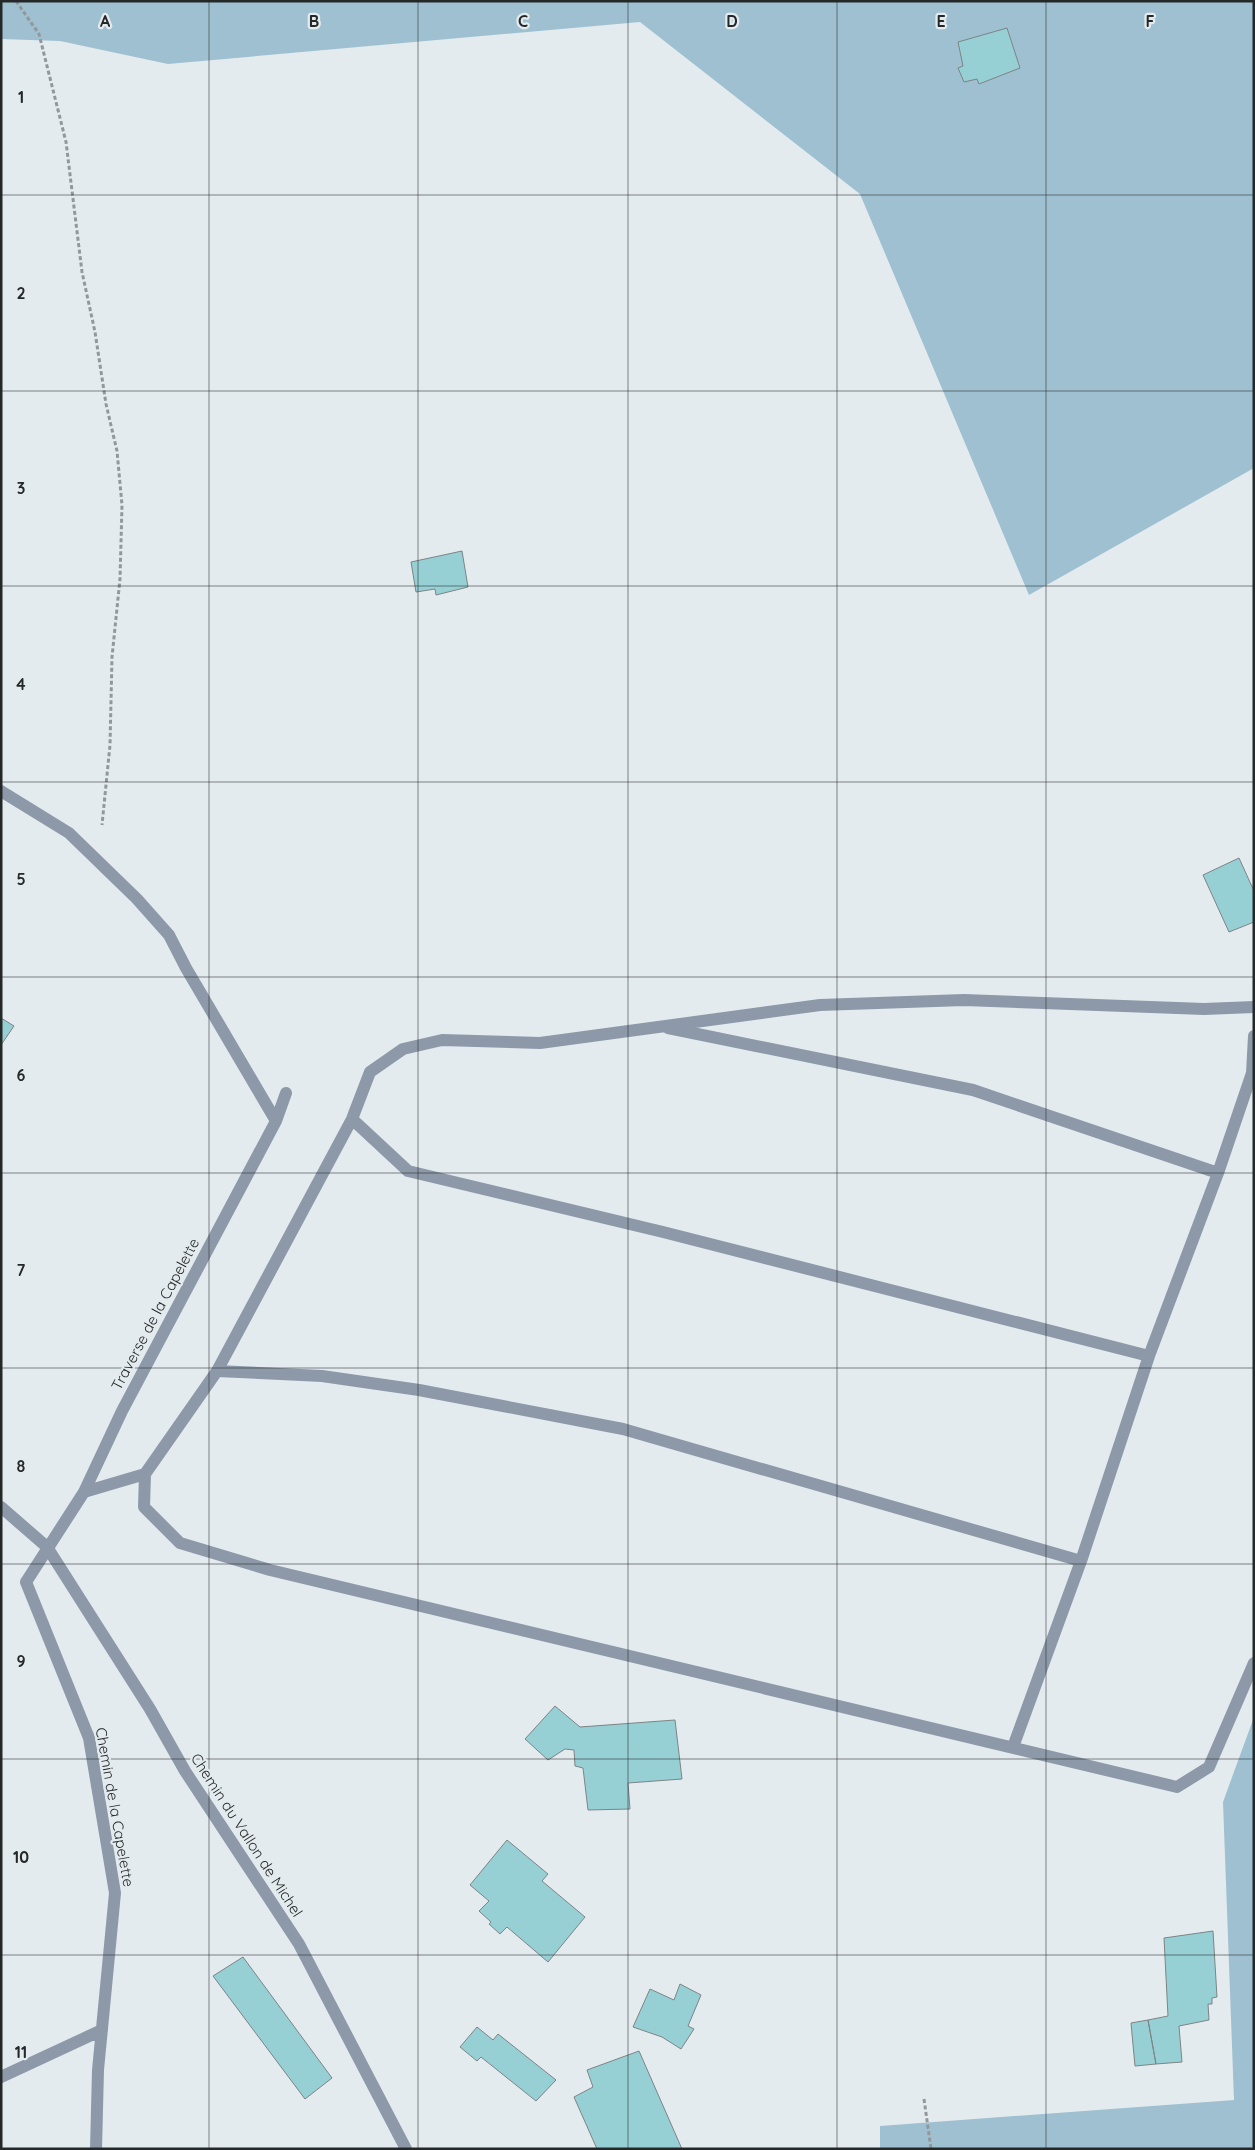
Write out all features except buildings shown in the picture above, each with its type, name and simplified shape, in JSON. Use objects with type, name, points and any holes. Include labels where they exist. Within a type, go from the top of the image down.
[{"type":"street","points":[[1,791],[69,832],[137,899],[169,935],[186,968],[276,1121]]},
{"type":"street","points":[[1254,1007],[1204,1009],[964,1000],[820,1005],[540,1043],[442,1040],[403,1049],[370,1072],[352,1119],[217,1371],[145,1474],[144,1507],[180,1543],[270,1570],[1177,1787],[1209,1766],[1254,1663]]},
{"type":"street","points":[[659,1026],[973,1090],[1218,1173]]},
{"type":"street","points":[[1013,1747],[1081,1561],[1149,1356],[1253,1074],[1254,1036]]},
{"type":"street","name":"Traverse de la Capelette","points":[[47,1547],[84,1492],[122,1411],[276,1121],[286,1093]]},
{"type":"street","points":[[352,1119],[408,1171],[663,1232],[1149,1356]]},
{"type":"street","points":[[217,1371],[332,1377],[419,1390],[623,1429],[1081,1561]]},
{"type":"street","points":[[84,1492],[145,1474]]},
{"type":"street","name":"Chemin du Vallon de Michel","points":[[1,1506],[47,1547],[150,1709],[185,1771],[298,1944],[406,2149]]},
{"type":"street","name":"Chemin de la Capelette","points":[[47,1547],[26,1582],[89,1738],[115,1893],[98,2070],[96,2149]]},
{"type":"street","points":[[1,2077],[102,2030]]},
{"type":"path","points":[[16,1],[39,34],[66,142],[82,272],[118,460],[122,505],[120,579],[112,657],[110,745],[99,861]]},
{"type":"path","points":[[924,2099],[931,2149]]},
{"type":"shaded area","points":[[1,1],[1254,1],[1254,468],[1029,595],[860,194],[640,22],[168,64],[60,41],[1,39]]},
{"type":"shaded area","points":[[1254,1717],[1254,2149],[880,2149],[880,2126],[1234,2100],[1223,1802]]}]
